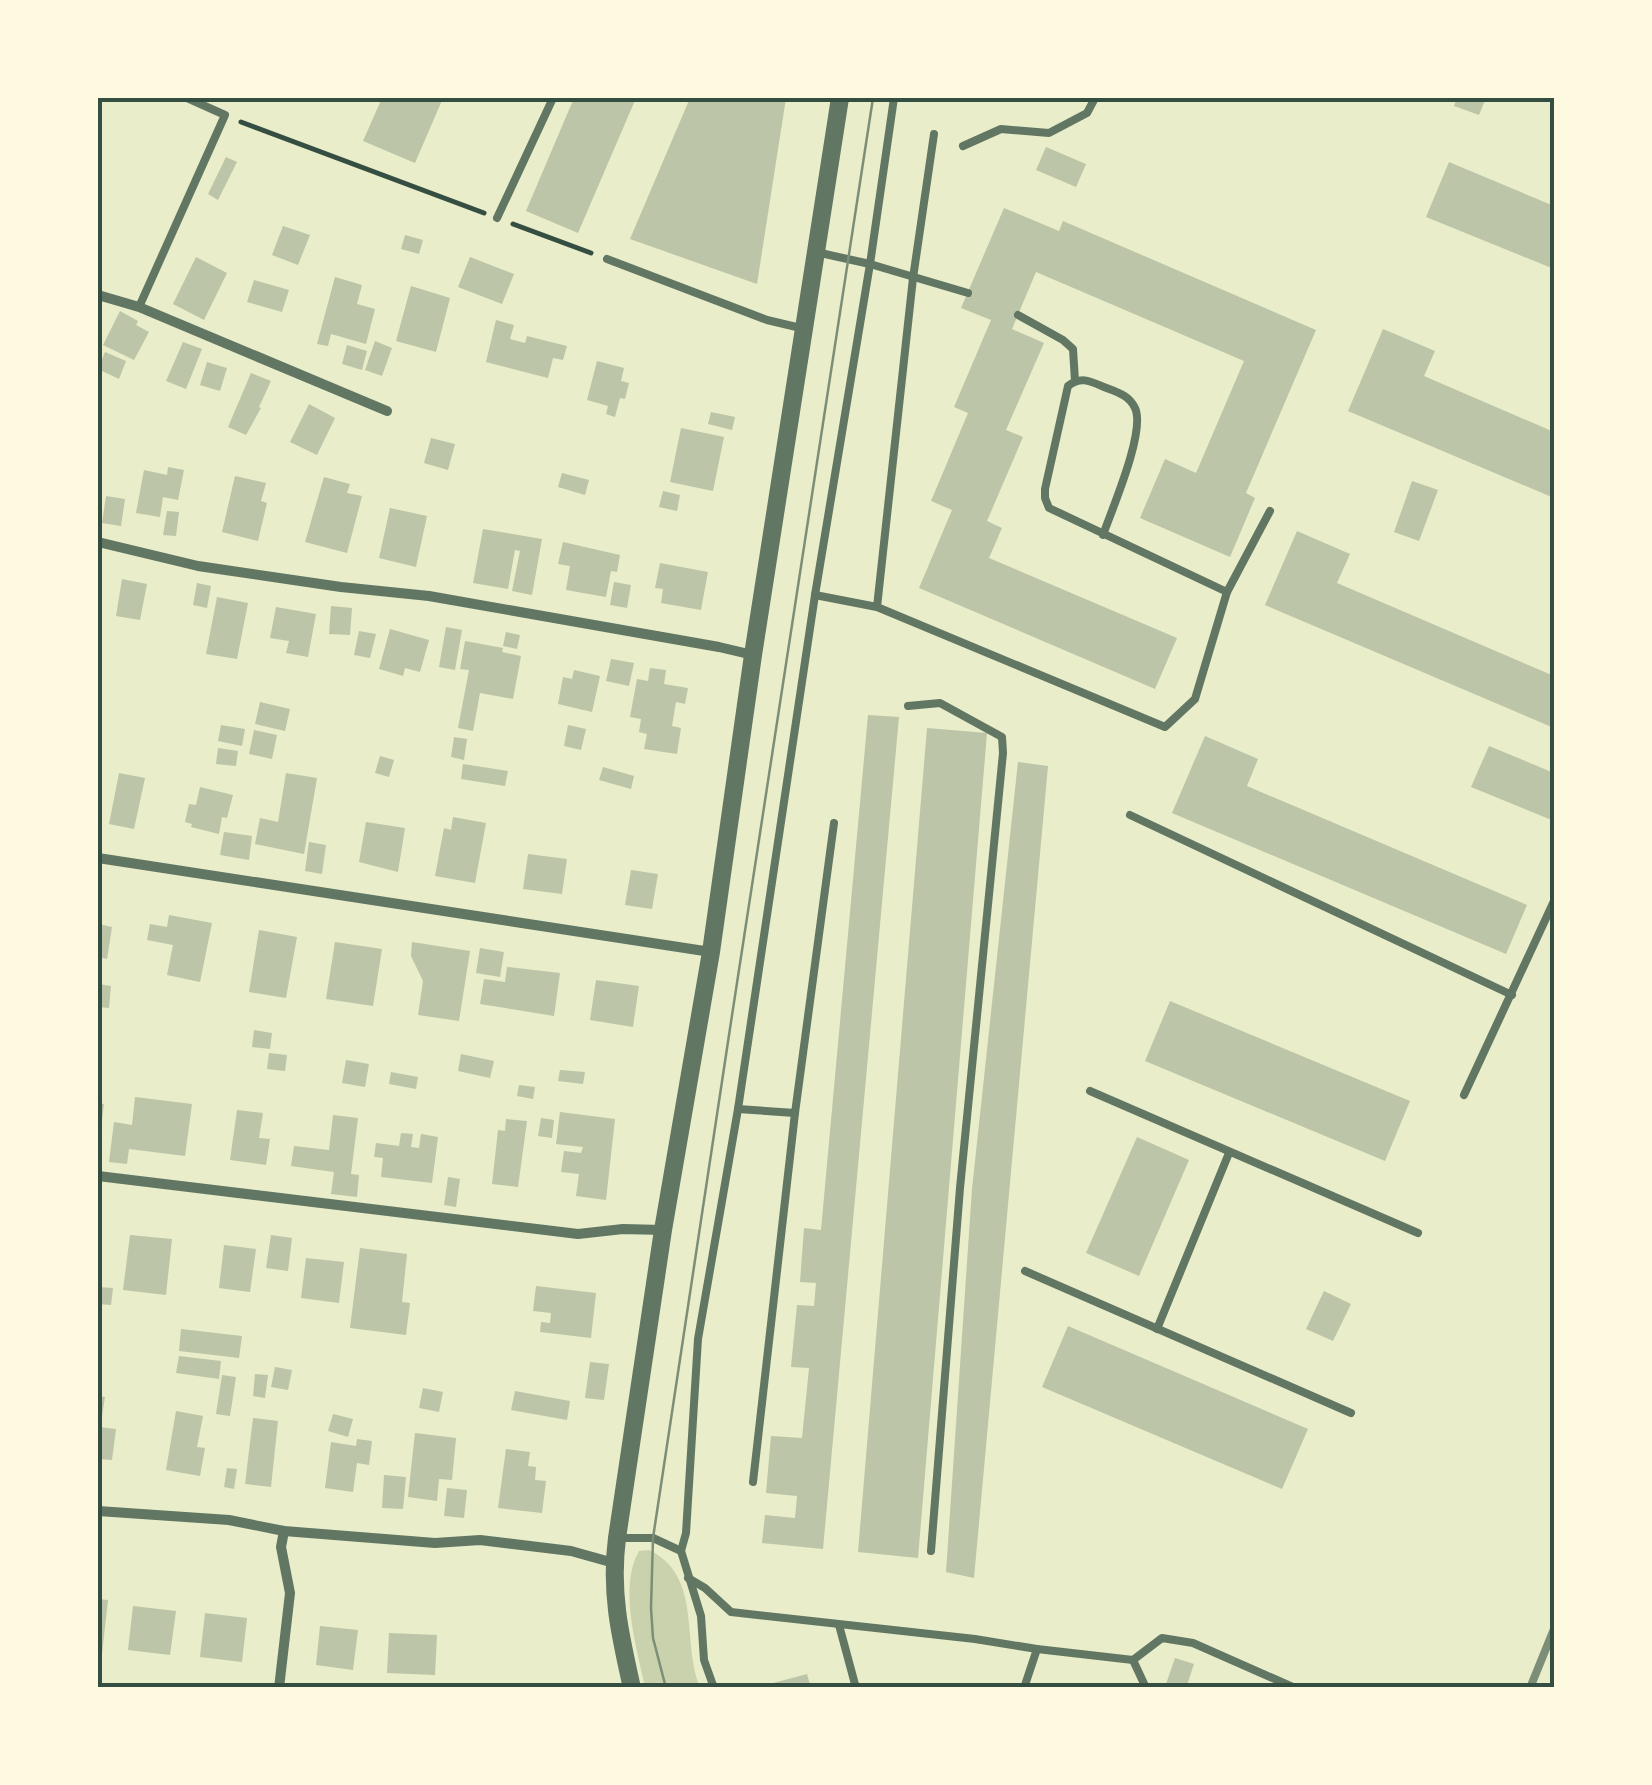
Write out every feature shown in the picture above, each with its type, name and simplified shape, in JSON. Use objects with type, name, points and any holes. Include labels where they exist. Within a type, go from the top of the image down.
[{"type":"street","points":[[632,1688],[616,1616],[617,1538],[663,1230],[711,952],[840,98]]},
{"type":"street","points":[[98,296],[138,307],[387,412]]},
{"type":"street","points":[[98,542],[198,566],[428,596],[753,655]]},
{"type":"street","points":[[98,858],[711,952]]},
{"type":"street","points":[[98,1176],[578,1234],[663,1230]]},
{"type":"street","points":[[98,1510],[434,1543],[480,1540],[571,1551],[614,1562]]},
{"type":"street","points":[[278,1688],[290,1594],[282,1547],[284,1531]]},
{"type":"lane","points":[[138,307],[224,115],[186,98]]},
{"type":"lane","points":[[497,218],[553,98]]},
{"type":"lane","points":[[714,1688],[704,1660],[701,1616],[681,1551],[686,1533],[698,1338],[738,1109],[894,98]]},
{"type":"lane","points":[[964,146],[1001,129],[1049,132],[1088,112],[1095,98]]},
{"type":"lane","points":[[876,607],[913,278],[934,134]]},
{"type":"lane","points":[[816,252],[968,293]]},
{"type":"lane","points":[[606,259],[766,320],[805,329]]},
{"type":"lane","points":[[1018,315],[1072,349],[1075,380]]},
{"type":"lane","points":[[1103,535],[1139,420],[1128,396],[1086,379],[1075,380],[1068,386],[1045,498],[1049,508],[1058,514],[1103,535],[1227,592]]},
{"type":"lane","points":[[815,596],[876,607],[1165,727],[1196,699],[1227,592],[1270,511]]},
{"type":"lane","points":[[908,706],[940,702],[1002,738],[1003,753],[960,1188],[931,1551]]},
{"type":"lane","points":[[1130,815],[1512,995]]},
{"type":"lane","points":[[753,1482],[795,1114],[834,823]]},
{"type":"lane","points":[[1464,1095],[1554,901]]},
{"type":"lane","points":[[1090,1091],[1418,1233]]},
{"type":"lane","points":[[738,1109],[795,1114]]},
{"type":"lane","points":[[1157,1329],[1229,1153]]},
{"type":"lane","points":[[1025,1272],[1352,1413]]},
{"type":"lane","points":[[617,1538],[654,1538],[681,1551]]},
{"type":"lane","points":[[688,1578],[730,1612],[1132,1660],[1162,1638],[1193,1643],[1295,1688]]},
{"type":"lane","points":[[840,1625],[856,1688]]},
{"type":"lane","points":[[1024,1688],[1037,1649]]},
{"type":"lane","points":[[1132,1660],[1146,1688]]},
{"type":"path","points":[[224,115],[606,259]]},
{"type":"green space","points":[[649,1550],[666,1561],[684,1593],[700,1687],[645,1687],[631,1618],[630,1582],[639,1551]]},
{"type":"building","points":[[382,98],[443,98],[415,163],[363,141]]},
{"type":"building","points":[[574,98],[636,98],[578,233],[526,211]]},
{"type":"building","points":[[690,98],[786,98],[757,284],[630,239]]},
{"type":"building","points":[[1457,98],[1486,98],[1479,115],[1454,106]]},
{"type":"building","points":[[1046,147],[1086,164],[1076,187],[1036,170]]},
{"type":"building","points":[[226,157],[237,162],[218,200],[208,194]]},
{"type":"building","points":[[1449,162],[1554,206],[1554,269],[1426,217]]},
{"type":"building","points":[[1004,208],[1059,231],[1063,221],[1316,330],[1246,493],[1255,498],[1230,557],[1140,518],[1165,459],[1196,473],[1244,361],[1036,272],[1012,329],[1044,343],[1006,430],[1023,437],[987,521],[1002,528],[989,558],[1177,638],[1155,689],[919,588],[952,510],[931,501],[968,413],[954,407],[991,320],[961,308]]},
{"type":"building","points":[[283,226],[310,235],[298,265],[272,255]]},
{"type":"building","points":[[405,235],[423,240],[419,254],[401,249]]},
{"type":"building","points":[[196,257],[227,273],[204,320],[173,304]]},
{"type":"building","points":[[470,257],[514,274],[502,304],[458,287]]},
{"type":"building","points":[[335,277],[362,285],[357,304],[375,309],[366,344],[331,334],[328,346],[317,344]]},
{"type":"building","points":[[254,280],[289,290],[282,312],[247,302]]},
{"type":"building","points":[[411,286],[450,298],[436,352],[396,341]]},
{"type":"building","points":[[120,311],[149,332],[134,360],[103,345]]},
{"type":"building","points":[[496,320],[514,325],[510,339],[525,343],[527,336],[567,346],[563,360],[553,358],[548,378],[486,362]]},
{"type":"building","points":[[1383,329],[1435,351],[1424,376],[1554,432],[1554,498],[1348,411]]},
{"type":"building","points":[[375,341],[392,348],[382,376],[365,370]]},
{"type":"building","points":[[183,342],[202,349],[186,389],[166,381]]},
{"type":"building","points":[[347,345],[367,351],[362,370],[342,364]]},
{"type":"building","points":[[105,352],[126,361],[119,379],[98,369]]},
{"type":"building","points":[[597,361],[624,368],[621,381],[629,383],[615,417],[606,414],[608,406],[587,400]]},
{"type":"building","points":[[207,362],[227,368],[220,391],[200,385]]},
{"type":"building","points":[[251,373],[271,381],[246,435],[228,427]]},
{"type":"building","points":[[309,404],[335,418],[317,455],[290,442]]},
{"type":"building","points":[[711,412],[735,417],[732,430],[708,424]]},
{"type":"building","points":[[681,428],[724,437],[713,491],[670,482]]},
{"type":"building","points":[[431,438],[455,444],[448,470],[424,463]]},
{"type":"building","points":[[168,467],[184,470],[178,500],[163,497],[160,517],[136,513],[144,470],[167,475]]},
{"type":"building","points":[[562,473],[589,480],[585,495],[558,487]]},
{"type":"building","points":[[235,476],[266,483],[261,501],[267,503],[258,541],[222,532]]},
{"type":"building","points":[[324,477],[350,484],[347,493],[362,496],[347,553],[305,542]]},
{"type":"building","points":[[1412,481],[1438,490],[1419,541],[1394,532]]},
{"type":"building","points":[[663,491],[680,495],[677,511],[659,507]]},
{"type":"building","points":[[106,496],[125,499],[121,526],[102,523]]},
{"type":"building","points":[[390,508],[427,516],[416,567],[379,558]]},
{"type":"building","points":[[167,511],[179,512],[176,536],[163,535]]},
{"type":"building","points":[[483,529],[542,539],[532,595],[512,591],[520,551],[515,550],[508,589],[473,583]]},
{"type":"building","points":[[1297,531],[1350,554],[1337,583],[1554,676],[1554,728],[1265,605]]},
{"type":"building","points":[[563,542],[620,555],[617,572],[611,571],[606,597],[566,590],[570,566],[558,564]]},
{"type":"building","points":[[660,563],[708,572],[701,610],[661,603],[663,589],[655,588]]},
{"type":"building","points":[[122,579],[147,584],[140,620],[116,616]]},
{"type":"building","points":[[614,582],[631,585],[627,608],[610,605]]},
{"type":"building","points":[[197,583],[211,586],[207,608],[193,605]]},
{"type":"building","points":[[217,597],[248,603],[237,659],[206,654]]},
{"type":"building","points":[[331,606],[352,608],[350,635],[329,634]]},
{"type":"building","points":[[276,607],[316,614],[308,657],[286,653],[289,641],[270,638]]},
{"type":"building","points":[[446,627],[462,630],[455,670],[439,667]]},
{"type":"building","points":[[390,629],[429,640],[420,672],[405,668],[403,676],[379,669]]},
{"type":"building","points":[[359,631],[376,634],[370,658],[354,655]]},
{"type":"building","points":[[506,632],[520,635],[517,649],[503,646]]},
{"type":"building","points":[[465,641],[503,648],[502,652],[521,656],[513,699],[480,693],[473,731],[458,728],[469,670],[460,669]]},
{"type":"building","points":[[611,659],[634,663],[629,686],[606,681]]},
{"type":"building","points":[[650,668],[666,670],[664,684],[688,688],[685,704],[676,702],[672,726],[681,728],[677,754],[644,749],[647,734],[639,732],[641,719],[630,717],[637,679],[648,681]]},
{"type":"building","points":[[574,670],[600,676],[592,712],[558,704],[563,677],[572,679]]},
{"type":"building","points":[[260,702],[290,709],[285,731],[255,724]]},
{"type":"building","points":[[868,715],[899,717],[823,1549],[762,1543],[765,1515],[795,1518],[797,1496],[766,1493],[771,1436],[802,1438],[809,1368],[791,1367],[797,1305],[814,1306],[816,1283],[800,1282],[804,1228],[821,1230]]},
{"type":"building","points":[[221,725],[245,729],[242,746],[218,741]]},
{"type":"building","points":[[568,725],[586,729],[581,750],[564,746]]},
{"type":"building","points":[[927,728],[987,733],[918,1558],[858,1552]]},
{"type":"building","points":[[254,730],[277,735],[272,759],[249,754]]},
{"type":"building","points":[[1205,736],[1258,759],[1247,786],[1527,905],[1506,954],[1172,813]]},
{"type":"building","points":[[454,737],[467,739],[464,760],[451,757]]},
{"type":"building","points":[[1489,746],[1554,773],[1554,821],[1471,787]]},
{"type":"building","points":[[218,748],[238,751],[236,766],[216,764]]},
{"type":"building","points":[[380,756],[394,760],[389,777],[375,773]]},
{"type":"building","points":[[1018,762],[1048,766],[974,1578],[946,1572],[972,1189]]},
{"type":"building","points":[[463,764],[508,771],[505,786],[461,779]]},
{"type":"building","points":[[603,767],[634,776],[631,789],[599,780]]},
{"type":"building","points":[[119,773],[145,778],[134,829],[109,824]]},
{"type":"building","points":[[286,773],[317,778],[304,854],[255,844],[260,818],[278,822]]},
{"type":"building","points":[[200,787],[233,795],[219,834],[185,822],[189,804],[196,805]]},
{"type":"building","points":[[453,817],[486,823],[475,883],[435,876],[444,828],[451,830]]},
{"type":"building","points":[[366,822],[405,828],[398,872],[359,862]]},
{"type":"building","points":[[224,832],[252,836],[249,860],[220,855]]},
{"type":"building","points":[[309,842],[326,845],[322,874],[305,871]]},
{"type":"building","points":[[528,854],[567,859],[562,894],[523,889]]},
{"type":"building","points":[[631,870],[658,874],[652,909],[625,905]]},
{"type":"building","points":[[169,915],[212,923],[200,982],[167,975],[173,945],[147,940],[150,924],[167,927]]},
{"type":"building","points":[[98,924],[112,927],[107,959],[98,957]]},
{"type":"building","points":[[259,930],[297,937],[286,998],[249,992]]},
{"type":"building","points":[[335,942],[382,949],[373,1006],[326,999]]},
{"type":"building","points":[[412,942],[470,951],[459,1021],[418,1015],[423,981],[411,956]]},
{"type":"building","points":[[480,948],[504,952],[500,977],[476,973]]},
{"type":"building","points":[[507,967],[560,973],[554,1016],[480,1004],[484,979],[505,982]]},
{"type":"building","points":[[596,980],[639,986],[633,1027],[590,1020]]},
{"type":"building","points":[[98,984],[111,986],[109,1008],[98,1007]]},
{"type":"building","points":[[1170,1001],[1410,1101],[1385,1161],[1145,1061]]},
{"type":"building","points":[[254,1030],[272,1033],[270,1049],[252,1047]]},
{"type":"building","points":[[269,1053],[287,1055],[285,1071],[267,1069]]},
{"type":"building","points":[[461,1054],[494,1061],[490,1078],[458,1071]]},
{"type":"building","points":[[346,1060],[369,1064],[365,1087],[342,1083]]},
{"type":"building","points":[[560,1070],[585,1072],[583,1084],[558,1081]]},
{"type":"building","points":[[391,1072],[418,1077],[416,1089],[389,1084]]},
{"type":"building","points":[[519,1085],[535,1087],[533,1099],[517,1096]]},
{"type":"building","points":[[135,1097],[192,1104],[185,1156],[129,1149],[127,1164],[109,1162],[114,1122],[132,1125]]},
{"type":"building","points":[[98,1103],[104,1104],[100,1137],[98,1136]]},
{"type":"building","points":[[237,1110],[263,1113],[259,1138],[270,1139],[266,1165],[230,1160]]},
{"type":"building","points":[[560,1112],[615,1119],[606,1200],[576,1196],[579,1174],[561,1172],[564,1151],[581,1153],[583,1147],[556,1144]]},
{"type":"building","points":[[333,1115],[358,1118],[351,1174],[359,1175],[357,1197],[331,1194],[334,1172],[291,1166],[294,1146],[329,1150]]},
{"type":"building","points":[[541,1118],[554,1120],[552,1138],[538,1136]]},
{"type":"building","points":[[506,1119],[527,1121],[518,1187],[492,1184],[498,1130],[505,1131]]},
{"type":"building","points":[[401,1133],[413,1134],[411,1147],[419,1148],[421,1134],[438,1137],[432,1183],[381,1177],[383,1158],[374,1157],[376,1143],[399,1146]]},
{"type":"building","points":[[1137,1137],[1189,1160],[1139,1276],[1086,1253]]},
{"type":"building","points":[[448,1177],[460,1179],[456,1207],[444,1205]]},
{"type":"building","points":[[130,1235],[172,1239],[166,1295],[123,1290]]},
{"type":"building","points":[[271,1235],[292,1238],[288,1271],[266,1268]]},
{"type":"building","points":[[224,1245],[256,1249],[250,1292],[219,1288]]},
{"type":"building","points":[[360,1248],[407,1254],[402,1302],[410,1303],[406,1335],[350,1328]]},
{"type":"building","points":[[306,1258],[344,1262],[339,1303],[301,1298]]},
{"type":"building","points":[[536,1286],[596,1293],[591,1338],[540,1332],[541,1322],[550,1323],[551,1313],[533,1311]]},
{"type":"building","points":[[98,1287],[113,1288],[111,1305],[98,1304]]},
{"type":"building","points":[[1324,1291],[1351,1304],[1333,1341],[1306,1329]]},
{"type":"building","points":[[1068,1326],[1308,1429],[1282,1489],[1042,1387]]},
{"type":"building","points":[[181,1329],[242,1336],[239,1358],[179,1351]]},
{"type":"building","points":[[179,1356],[221,1361],[219,1379],[176,1373]]},
{"type":"building","points":[[590,1362],[609,1364],[604,1400],[585,1398]]},
{"type":"building","points":[[275,1367],[292,1370],[288,1390],[271,1387]]},
{"type":"building","points":[[255,1374],[268,1375],[265,1398],[253,1396]]},
{"type":"building","points":[[222,1375],[236,1377],[230,1416],[216,1414]]},
{"type":"building","points":[[423,1388],[443,1392],[439,1412],[419,1408]]},
{"type":"building","points":[[515,1391],[570,1401],[567,1420],[511,1410]]},
{"type":"building","points":[[98,1396],[105,1397],[101,1423],[98,1422]]},
{"type":"building","points":[[176,1411],[203,1416],[197,1447],[205,1448],[200,1476],[166,1470]]},
{"type":"building","points":[[333,1414],[353,1419],[348,1437],[328,1431]]},
{"type":"building","points":[[253,1418],[278,1421],[271,1487],[245,1484]]},
{"type":"building","points":[[98,1427],[116,1429],[112,1460],[98,1459]]},
{"type":"building","points":[[415,1433],[456,1438],[452,1480],[439,1479],[437,1501],[408,1497]]},
{"type":"building","points":[[357,1439],[372,1441],[369,1465],[357,1463],[353,1492],[325,1488],[331,1442],[356,1446]]},
{"type":"building","points":[[506,1449],[530,1452],[528,1466],[536,1467],[535,1480],[546,1481],[542,1513],[498,1508]]},
{"type":"building","points":[[227,1468],[237,1469],[234,1489],[224,1487]]},
{"type":"building","points":[[384,1475],[406,1477],[403,1509],[382,1508]]},
{"type":"building","points":[[447,1488],[467,1490],[464,1518],[444,1516]]},
{"type":"building","points":[[98,1599],[108,1600],[102,1654],[98,1654]]},
{"type":"building","points":[[133,1606],[176,1611],[170,1655],[128,1650]]},
{"type":"building","points":[[205,1613],[247,1618],[242,1662],[200,1657]]},
{"type":"building","points":[[320,1626],[358,1630],[353,1670],[316,1665]]},
{"type":"building","points":[[389,1633],[437,1635],[435,1675],[387,1673]]},
{"type":"building","points":[[1175,1658],[1194,1664],[1186,1688],[1166,1684]]},
{"type":"building","points":[[807,1674],[811,1688],[762,1686]]},
{"type":"tram line","points":[[666,1688],[653,1638],[653,1538],[873,98]]},
{"type":"railway","points":[[1530,1688],[1554,1629]]}]
